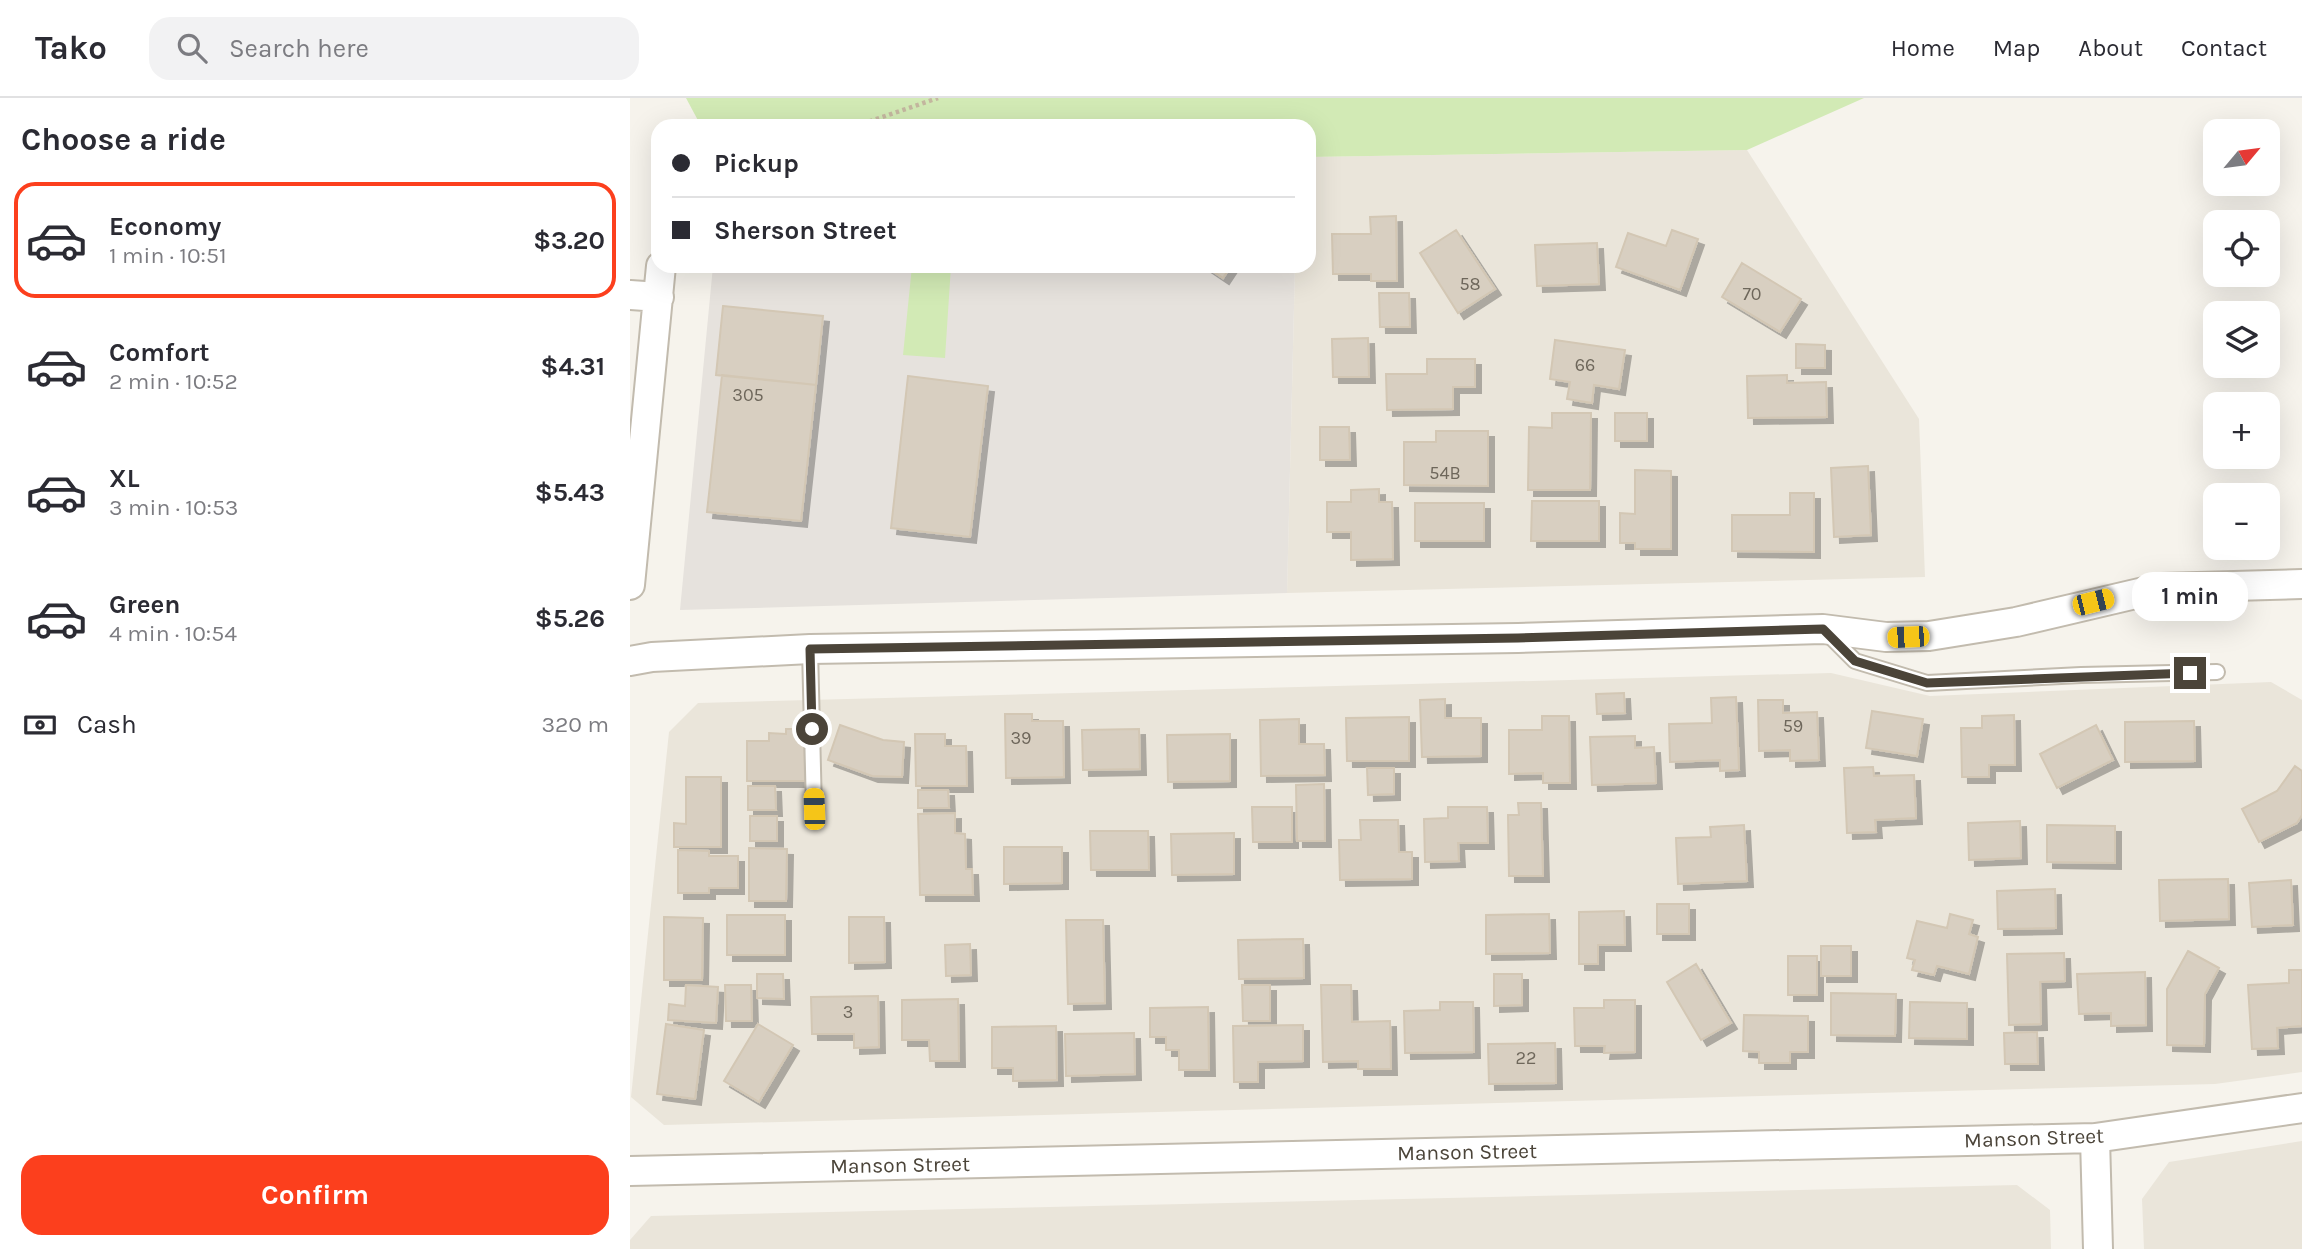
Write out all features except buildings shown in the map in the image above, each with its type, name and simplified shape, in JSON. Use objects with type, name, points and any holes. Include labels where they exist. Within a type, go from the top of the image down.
[{"type":"street","points":[[630,584],[661,273]]},
{"type":"street","points":[[630,295],[659,298]]},
{"type":"street","points":[[630,661],[652,657],[810,649],[1518,638],[1823,629],[1886,638],[1972,631],[2161,588],[2302,584]]},
{"type":"street","name":"Manson Street","points":[[630,1171],[2095,1138],[2302,1108]]},
{"type":"street","points":[[2095,1138],[2098,1249]]},
{"type":"lane","points":[[1823,629],[1855,661],[1927,683],[2081,675],[2217,672]]},
{"type":"lane","points":[[810,649],[814,809]]},
{"type":"path","points":[[876,119],[938,98]]},
{"type":"shaded area","points":[[1747,150],[1919,419],[1925,577],[1287,593],[1295,273],[1316,273],[1316,157]]},
{"type":"shaded area","points":[[712,273],[1295,273],[1287,593],[680,610]]},
{"type":"shaded area","points":[[1831,673],[1930,696],[2271,682],[2302,700],[2302,1072],[2215,1084],[664,1125],[631,1097],[669,732],[698,703]]},
{"type":"shaded area","points":[[2302,1141],[2302,1249],[2144,1249],[2142,1199],[2169,1162]]},
{"type":"shaded area","points":[[2017,1185],[2050,1210],[2051,1249],[630,1249],[630,1240],[651,1216]]},
{"type":"green space","points":[[686,98],[1864,98],[1747,150],[1316,157],[1316,119],[697,119]]},
{"type":"green space","points":[[911,273],[951,273],[945,358],[903,355]]},
{"type":"route","points":[[812,729],[810,649],[1518,638],[1823,629],[1855,661],[1927,683],[2081,675],[2190,673]]}]
